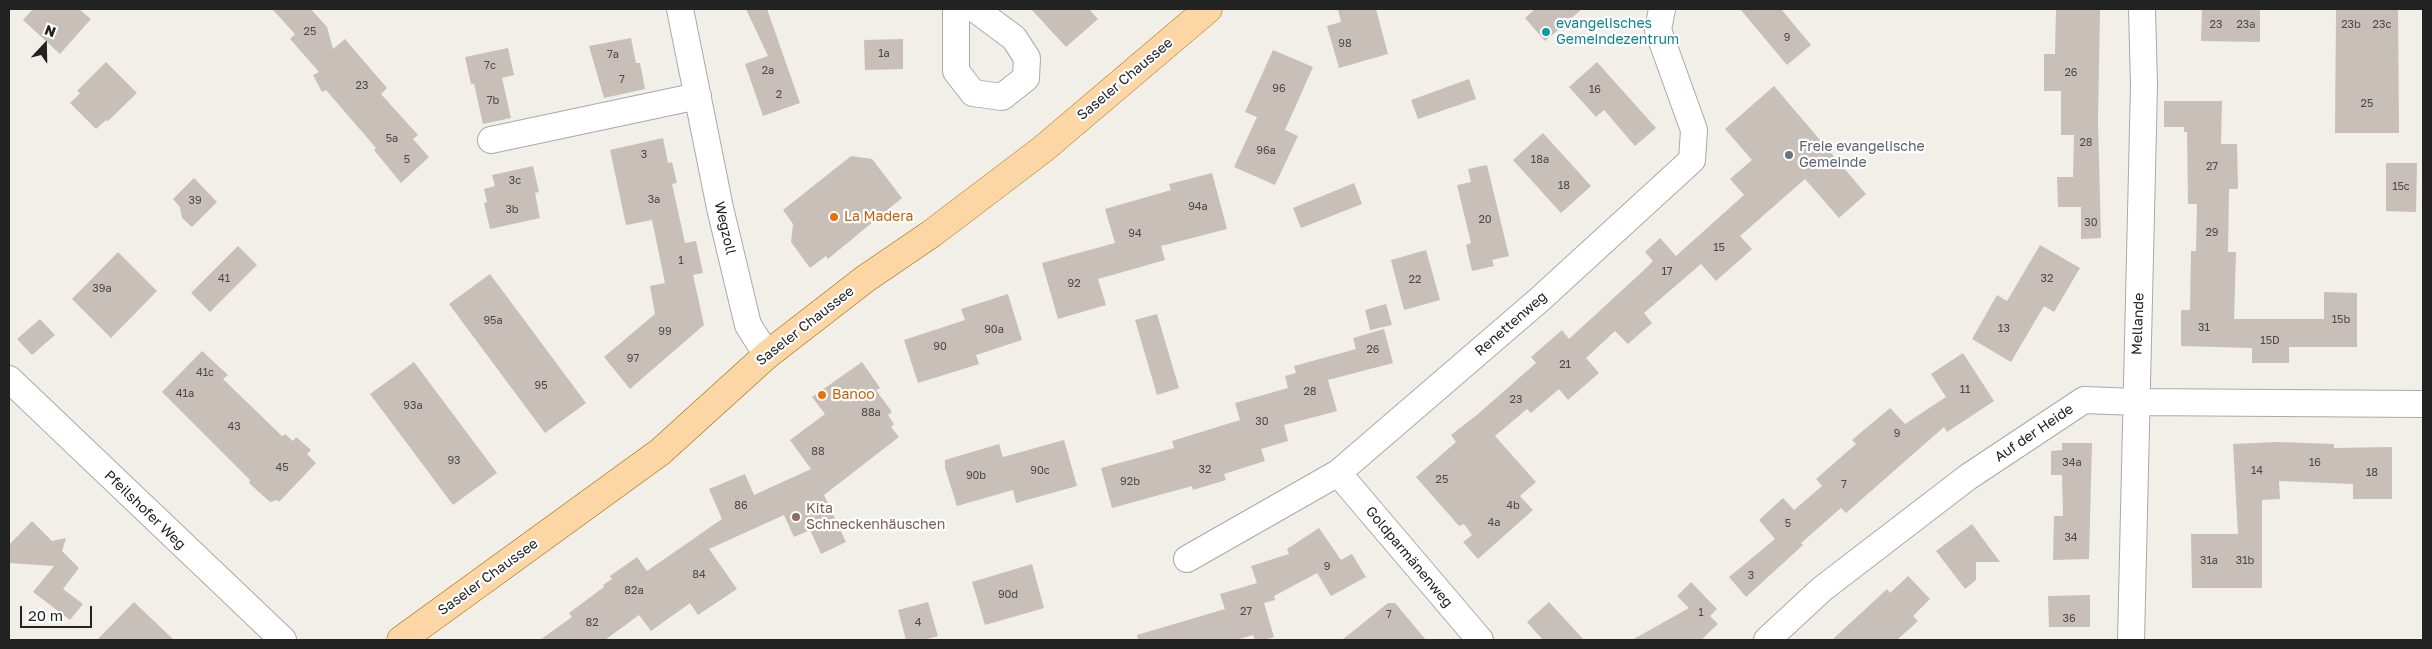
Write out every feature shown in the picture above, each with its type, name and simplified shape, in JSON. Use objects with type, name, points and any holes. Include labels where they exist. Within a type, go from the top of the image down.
[{"type":"main road","name":"Saseler Chaussee","points":[[400,640],[660,452],[766,355],[865,279],[931,234],[1043,149],[1208,9]]},
{"type":"street","name":"Wegzoll","points":[[680,9],[720,208],[748,325],[766,355]]},
{"type":"street","points":[[956,9],[956,72],[973,93],[1002,97],[1026,78],[1027,58],[1014,38],[975,9]]},
{"type":"street","name":"Renettenweg","points":[[1187,559],[1338,473],[1539,300],[1692,160],[1694,130],[1658,30],[1662,9]]},
{"type":"street","name":"Mellande","points":[[2131,640],[2144,85],[2142,9]]},
{"type":"street","points":[[491,140],[698,96]]},
{"type":"street","name":"Pfeilshofer Weg","points":[[9,379],[282,640]]},
{"type":"street","name":"Auf der Heide","points":[[1767,640],[1822,589],[1968,477],[2084,400],[2423,404]]},
{"type":"street","name":"Goldparmänenweg","points":[[1338,473],[1480,640]]},
{"type":"building","points":[[33,9],[79,9],[91,19],[60,54],[23,20]]},
{"type":"building","points":[[272,9],[311,9],[327,27],[333,49],[345,39],[387,88],[381,94],[418,135],[413,139],[429,157],[401,183],[374,150],[376,148],[326,90],[322,92],[313,75],[319,72],[290,39],[295,34]]},
{"type":"building","points":[[746,9],[767,9],[800,103],[763,116],[745,64],[768,56]]},
{"type":"building","points":[[1031,9],[1089,9],[1098,19],[1066,47]]},
{"type":"building","points":[[1338,9],[1376,9],[1388,54],[1339,68],[1327,26],[1341,22]]},
{"type":"building","name":"evangelisches Gemeindezentrum","points":[[1535,9],[1582,9],[1545,41],[1525,18]]},
{"type":"building","points":[[1740,9],[1781,9],[1811,45],[1787,65]]},
{"type":"building","points":[[2056,9],[2100,9],[2098,121],[2101,238],[2081,239],[2081,207],[2058,207],[2057,177],[2073,177],[2074,135],[2061,135],[2061,91],[2044,91],[2044,54],[2055,54]]},
{"type":"building","points":[[2202,9],[2260,9],[2260,42],[2201,41]]},
{"type":"building","points":[[2336,9],[2398,9],[2399,133],[2335,133]]},
{"type":"building","points":[[631,38],[636,63],[640,63],[645,89],[604,98],[589,46]]},
{"type":"building","points":[[903,39],[903,69],[865,70],[864,40]]},
{"type":"building","points":[[508,48],[514,75],[502,78],[511,118],[483,124],[474,84],[471,84],[465,57]]},
{"type":"building","points":[[1273,50],[1313,67],[1285,130],[1298,136],[1275,185],[1234,167],[1257,117],[1245,112]]},
{"type":"building","points":[[106,62],[137,93],[108,121],[106,120],[96,129],[70,103],[80,93],[77,91]]},
{"type":"building","points":[[1597,62],[1656,128],[1635,146],[1604,110],[1596,117],[1569,87]]},
{"type":"building","points":[[1469,79],[1476,99],[1418,119],[1411,100]]},
{"type":"building","points":[[1774,86],[1866,194],[1839,218],[1805,179],[1740,236],[1752,249],[1716,281],[1701,264],[1644,313],[1652,323],[1628,344],[1615,331],[1586,358],[1599,373],[1568,400],[1559,389],[1531,413],[1527,409],[1495,436],[1536,482],[1520,496],[1533,510],[1478,559],[1463,542],[1472,535],[1464,524],[1459,526],[1416,477],[1456,442],[1451,435],[1536,363],[1531,357],[1562,330],[1569,339],[1643,271],[1653,261],[1645,252],[1660,238],[1676,256],[1744,195],[1730,179],[1752,160],[1725,129]]},
{"type":"building","points":[[2164,101],[2222,101],[2221,144],[2237,144],[2238,189],[2229,189],[2228,252],[2236,252],[2234,319],[2324,319],[2324,292],[2357,293],[2357,347],[2289,347],[2289,363],[2252,363],[2252,348],[2181,346],[2181,310],[2190,310],[2191,251],[2196,251],[2197,204],[2188,204],[2187,132],[2184,132],[2184,127],[2164,127]]},
{"type":"building","points":[[1543,133],[1591,186],[1561,213],[1513,160]]},
{"type":"building","points":[[663,138],[668,163],[672,162],[677,183],[672,184],[685,243],[696,241],[703,273],[693,275],[704,325],[630,389],[604,357],[655,314],[650,286],[665,283],[652,220],[626,225],[610,150]]},
{"type":"building","name":"La Madera","points":[[851,156],[872,159],[902,198],[828,259],[826,256],[810,268],[791,242],[793,224],[783,210]]},
{"type":"building","points":[[2386,163],[2417,163],[2416,212],[2386,211]]},
{"type":"building","points":[[1487,165],[1509,256],[1492,260],[1494,266],[1472,271],[1466,245],[1471,243],[1457,185],[1471,182],[1468,169]]},
{"type":"building","points":[[533,166],[539,192],[535,193],[540,218],[490,229],[484,203],[487,202],[484,189],[495,186],[492,175]]},
{"type":"building","points":[[1212,173],[1227,229],[1161,246],[1165,260],[1098,279],[1106,305],[1058,319],[1042,263],[1115,243],[1105,209],[1171,190],[1169,184]]},
{"type":"building","points":[[194,178],[217,202],[192,227],[182,218],[180,207],[173,199]]},
{"type":"building","points":[[1354,183],[1362,204],[1301,228],[1293,208]]},
{"type":"building","points":[[2040,245],[2080,268],[2054,312],[2044,306],[2011,362],[1972,339],[1997,295],[2007,301]]},
{"type":"building","points":[[238,246],[257,265],[210,312],[191,293]]},
{"type":"building","points":[[1426,250],[1440,300],[1404,310],[1391,260]]},
{"type":"building","points":[[118,252],[157,291],[111,338],[72,299]]},
{"type":"building","points":[[490,274],[586,403],[545,433],[449,304]]},
{"type":"building","points":[[1008,294],[1022,340],[976,355],[979,364],[918,383],[904,340],[965,320],[961,309]]},
{"type":"building","points":[[1386,304],[1392,325],[1370,330],[1365,310]]},
{"type":"building","points":[[1157,314],[1179,388],[1157,395],[1135,320]]},
{"type":"building","points":[[40,319],[55,335],[32,355],[17,339]]},
{"type":"building","points":[[1384,329],[1393,363],[1328,380],[1337,411],[1284,425],[1288,441],[1261,449],[1265,461],[1224,474],[1226,480],[1193,490],[1192,486],[1112,508],[1101,468],[1174,448],[1172,441],[1240,420],[1235,403],[1288,388],[1285,376],[1296,373],[1294,366],[1356,349],[1353,338]]},
{"type":"building","points":[[202,351],[228,375],[223,379],[282,436],[285,434],[293,441],[296,437],[311,450],[307,454],[316,463],[279,502],[277,500],[270,502],[249,483],[250,480],[162,392]]},
{"type":"building","points":[[1963,353],[1994,401],[1947,432],[1944,427],[1846,513],[1841,508],[1801,543],[1803,545],[1746,597],[1729,577],[1775,539],[1759,520],[1783,498],[1794,510],[1822,486],[1816,479],[1856,444],[1852,440],[1890,408],[1905,424],[1946,397],[1931,374]]},
{"type":"building","points":[[414,362],[497,473],[453,505],[370,394]]},
{"type":"building","points":[[862,362],[880,388],[876,390],[892,412],[888,415],[894,424],[891,427],[899,437],[824,495],[846,542],[821,554],[810,530],[794,537],[784,515],[709,549],[737,589],[698,615],[690,603],[651,631],[639,615],[605,640],[540,640],[572,617],[569,613],[604,587],[603,585],[612,579],[610,576],[637,557],[647,571],[722,519],[709,489],[745,474],[754,495],[811,469],[790,440],[825,414],[812,397]]},
{"type":"building","points":[[1064,440],[1077,486],[1016,503],[1013,490],[957,506],[945,468],[945,460],[999,444],[1003,457]]},
{"type":"building","points":[[2278,442],[2334,444],[2334,448],[2392,447],[2392,499],[2353,499],[2353,484],[2279,481],[2280,499],[2262,500],[2262,588],[2192,588],[2191,534],[2238,534],[2233,444]]},
{"type":"building","points":[[2062,443],[2092,443],[2089,559],[2053,560],[2054,516],[2063,516],[2062,475],[2051,475],[2051,451],[2062,450]]},
{"type":"building","points":[[32,521],[52,541],[66,538],[62,551],[79,568],[63,589],[83,604],[70,620],[33,592],[54,566],[9,563],[9,545]]},
{"type":"building","points":[[1972,524],[2000,562],[1976,562],[1976,580],[1965,589],[1936,551]]},
{"type":"building","points":[[1319,528],[1341,560],[1352,554],[1366,577],[1331,596],[1317,573],[1274,596],[1275,600],[1264,603],[1274,637],[1263,640],[1255,640],[1253,635],[1236,640],[1138,640],[1137,635],[1225,609],[1220,594],[1257,583],[1251,566],[1289,554],[1287,549]]},
{"type":"building","points":[[1032,564],[1044,608],[985,625],[972,582]]},
{"type":"building","points":[[1908,576],[1930,599],[1913,616],[1918,621],[1897,640],[1832,640],[1887,589],[1890,593]]},
{"type":"building","points":[[1691,582],[1717,609],[1710,616],[1718,624],[1701,640],[1632,640],[1689,608],[1677,596]]},
{"type":"building","points":[[2090,595],[2090,627],[2049,627],[2048,596]]},
{"type":"building","points":[[134,602],[174,640],[97,640]]},
{"type":"building","points":[[928,602],[938,636],[924,640],[906,640],[898,610]]},
{"type":"building","points":[[1549,602],[1584,640],[1543,640],[1527,622]]},
{"type":"building","points":[[1388,603],[1395,603],[1426,640],[1342,640]]},
{"type":"place","name":"evangelisches Gemeindezentrum","points":[[1546,32]]},
{"type":"place","name":"Freie evangelische Gemeinde","points":[[1789,155]]},
{"type":"place","name":"La Madera","points":[[834,217]]},
{"type":"place","name":"Banoo","points":[[822,395]]},
{"type":"place","name":"Kita Schneckenhäuschen","points":[[796,517]]}]
